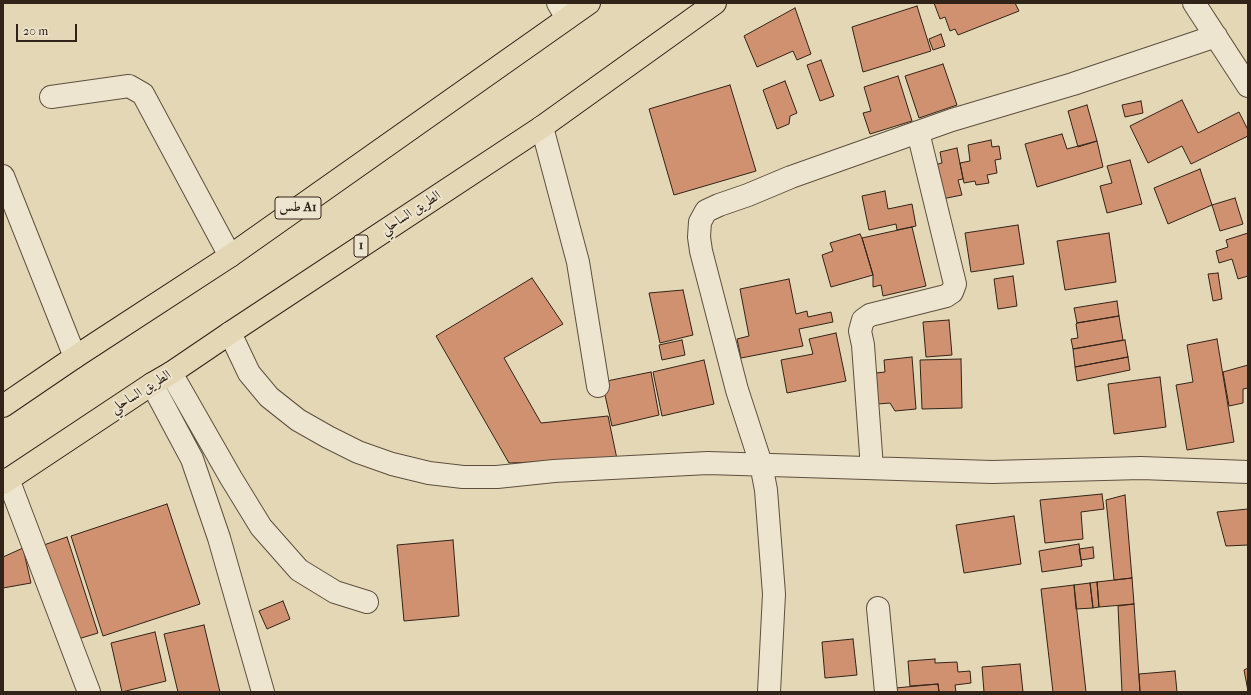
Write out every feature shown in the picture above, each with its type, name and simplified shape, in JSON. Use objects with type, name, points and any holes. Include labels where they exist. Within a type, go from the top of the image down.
[{"type":"highway","name":"طس A1","points":[[3,406],[74,357],[230,256],[563,10],[589,3]]},
{"type":"highway","name":"الطريق الساحلي","points":[[6,481],[152,384],[172,373],[542,127],[715,3]]},
{"type":"street","points":[[1194,3],[1248,86]]},
{"type":"street","points":[[769,692],[774,594],[766,490],[761,464],[737,390],[701,251],[699,237],[700,222],[706,211],[791,178],[952,120],[1073,84],[1216,36]]},
{"type":"street","points":[[51,97],[129,86],[143,94],[230,256]]},
{"type":"street","points":[[542,127],[578,262],[598,386]]},
{"type":"street","points":[[872,468],[863,345],[860,331],[864,320],[870,315],[946,296],[952,292],[956,284],[918,132]]},
{"type":"street","points":[[3,176],[74,357]]},
{"type":"street","points":[[230,333],[249,373],[269,397],[298,420],[358,452],[392,464],[429,473],[463,477],[490,477],[554,471],[708,462],[992,472],[1141,468],[1248,472]]},
{"type":"street","points":[[172,373],[231,478],[261,527],[300,570],[335,592],[367,602]]},
{"type":"street","points":[[152,384],[192,459],[219,538],[263,692]]},
{"type":"street","points":[[6,481],[89,692]]},
{"type":"street","points":[[878,608],[886,692]]},
{"type":"building","points":[[934,3],[1015,3],[1019,11],[958,35],[955,29],[950,31],[945,17],[940,19]]},
{"type":"building","points":[[917,6],[931,51],[863,72],[852,27]]},
{"type":"building","points":[[795,8],[811,54],[797,60],[793,51],[757,67],[744,36]]},
{"type":"building","points":[[941,34],[945,46],[933,50],[929,39]]},
{"type":"building","points":[[821,60],[834,96],[820,101],[807,65]]},
{"type":"building","points":[[943,64],[957,105],[919,118],[905,76]]},
{"type":"building","points":[[898,76],[912,121],[870,134],[863,113],[871,111],[864,87]]},
{"type":"building","points":[[785,81],[797,113],[790,116],[789,124],[777,129],[763,90]]},
{"type":"building","points":[[730,85],[756,171],[674,195],[649,109]]},
{"type":"building","points":[[1182,100],[1198,133],[1239,112],[1248,130],[1248,136],[1191,164],[1182,146],[1148,163],[1130,126]]},
{"type":"building","points":[[1141,101],[1143,113],[1125,117],[1122,105]]},
{"type":"building","points":[[1087,105],[1097,141],[1078,147],[1068,111]]},
{"type":"building","points":[[1062,134],[1067,149],[1097,141],[1103,167],[1037,187],[1025,144]]},
{"type":"building","points":[[991,140],[992,147],[999,146],[1001,159],[995,160],[997,173],[987,175],[989,183],[976,185],[975,181],[964,183],[960,163],[970,161],[968,145]]},
{"type":"building","points":[[957,148],[963,179],[958,180],[962,195],[937,200],[930,166],[942,163],[940,152]]},
{"type":"building","points":[[1130,160],[1142,204],[1107,213],[1100,186],[1112,183],[1107,166]]},
{"type":"building","points":[[1200,169],[1212,205],[1168,224],[1154,188]]},
{"type":"building","points":[[885,191],[888,209],[912,204],[916,226],[897,230],[896,224],[869,230],[862,196]]},
{"type":"building","points":[[1235,198],[1243,224],[1220,231],[1212,205]]},
{"type":"building","points":[[1018,225],[1024,264],[971,272],[965,233]]},
{"type":"building","points":[[912,227],[926,286],[883,296],[881,285],[873,287],[873,275],[862,238]]},
{"type":"building","points":[[1109,233],[1116,282],[1065,290],[1057,241]]},
{"type":"building","points":[[1248,233],[1248,276],[1238,279],[1232,259],[1219,263],[1216,251],[1228,247],[1226,240]]},
{"type":"building","points":[[860,234],[873,275],[831,287],[822,255],[833,251],[830,243]]},
{"type":"building","points":[[1218,273],[1222,299],[1213,301],[1208,274]]},
{"type":"building","points":[[1013,276],[1017,306],[998,309],[994,279]]},
{"type":"building","points":[[532,278],[563,324],[504,358],[541,423],[608,416],[617,459],[509,463],[436,336]]},
{"type":"building","points":[[789,279],[796,314],[807,311],[808,317],[831,312],[833,322],[799,329],[803,346],[741,358],[737,339],[749,336],[740,289]]},
{"type":"building","points":[[683,290],[693,335],[660,343],[649,293]]},
{"type":"building","points":[[1117,301],[1119,316],[1077,323],[1074,308]]},
{"type":"building","points":[[1119,316],[1123,340],[1073,349],[1071,339],[1078,338],[1077,323]]},
{"type":"building","points":[[949,320],[952,355],[926,357],[923,322]]},
{"type":"building","points":[[836,333],[846,381],[787,393],[781,360],[813,354],[809,339]]},
{"type":"building","points":[[1217,339],[1234,442],[1187,450],[1176,385],[1193,382],[1187,345]]},
{"type":"building","points":[[682,340],[685,355],[662,360],[659,345]]},
{"type":"building","points":[[1125,340],[1128,357],[1075,367],[1073,349]]},
{"type":"building","points":[[912,357],[916,409],[895,411],[890,403],[878,404],[876,373],[885,372],[884,360]]},
{"type":"building","points":[[1128,357],[1130,370],[1077,381],[1075,367]]},
{"type":"building","points":[[961,359],[962,408],[922,409],[920,360]]},
{"type":"building","points":[[704,360],[714,404],[662,416],[653,372]]},
{"type":"building","points":[[1248,365],[1248,388],[1243,389],[1243,403],[1229,406],[1223,372]]},
{"type":"building","points":[[651,372],[659,415],[612,426],[602,382]]},
{"type":"building","points":[[1160,377],[1166,427],[1114,434],[1108,384]]},
{"type":"building","points":[[1102,494],[1104,509],[1081,512],[1083,539],[1045,543],[1040,500]]},
{"type":"building","points":[[1125,495],[1132,578],[1114,580],[1106,500]]},
{"type":"building","points":[[167,504],[200,604],[103,636],[71,536]]},
{"type":"building","points":[[1248,509],[1248,545],[1226,546],[1217,512]]},
{"type":"building","points":[[1014,516],[1021,564],[964,573],[956,525]]},
{"type":"building","points":[[67,537],[98,633],[68,642],[38,547]]},
{"type":"building","points":[[453,540],[459,616],[404,621],[397,545]]},
{"type":"building","points":[[1079,544],[1082,566],[1042,572],[1039,551]]},
{"type":"building","points":[[1093,547],[1094,558],[1081,560],[1079,549]]},
{"type":"building","points":[[23,548],[31,583],[3,588],[3,557]]},
{"type":"building","points":[[1132,578],[1134,604],[1099,607],[1097,582]]},
{"type":"building","points":[[1097,582],[1099,607],[1093,608],[1090,583]]},
{"type":"building","points":[[1090,583],[1093,608],[1076,609],[1074,585]]},
{"type":"building","points":[[1074,585],[1086,692],[1053,692],[1041,589]]},
{"type":"building","points":[[283,601],[290,619],[267,629],[259,611]]},
{"type":"building","points":[[1134,604],[1140,692],[1122,692],[1118,606]]},
{"type":"building","points":[[204,625],[220,692],[178,692],[164,634]]},
{"type":"building","points":[[155,632],[166,681],[122,692],[111,643]]},
{"type":"building","points":[[853,639],[857,675],[825,678],[822,642]]},
{"type":"building","points":[[935,659],[935,663],[957,662],[958,672],[970,671],[971,683],[955,685],[956,692],[939,692],[938,684],[910,686],[908,661]]},
{"type":"building","points":[[1020,664],[1023,692],[984,692],[982,667]]},
{"type":"building","points":[[1248,668],[1248,691],[1244,670]]},
{"type":"building","points":[[1175,671],[1177,692],[1140,692],[1139,674]]},
{"type":"building","points":[[938,684],[939,692],[886,692],[885,689]]}]
